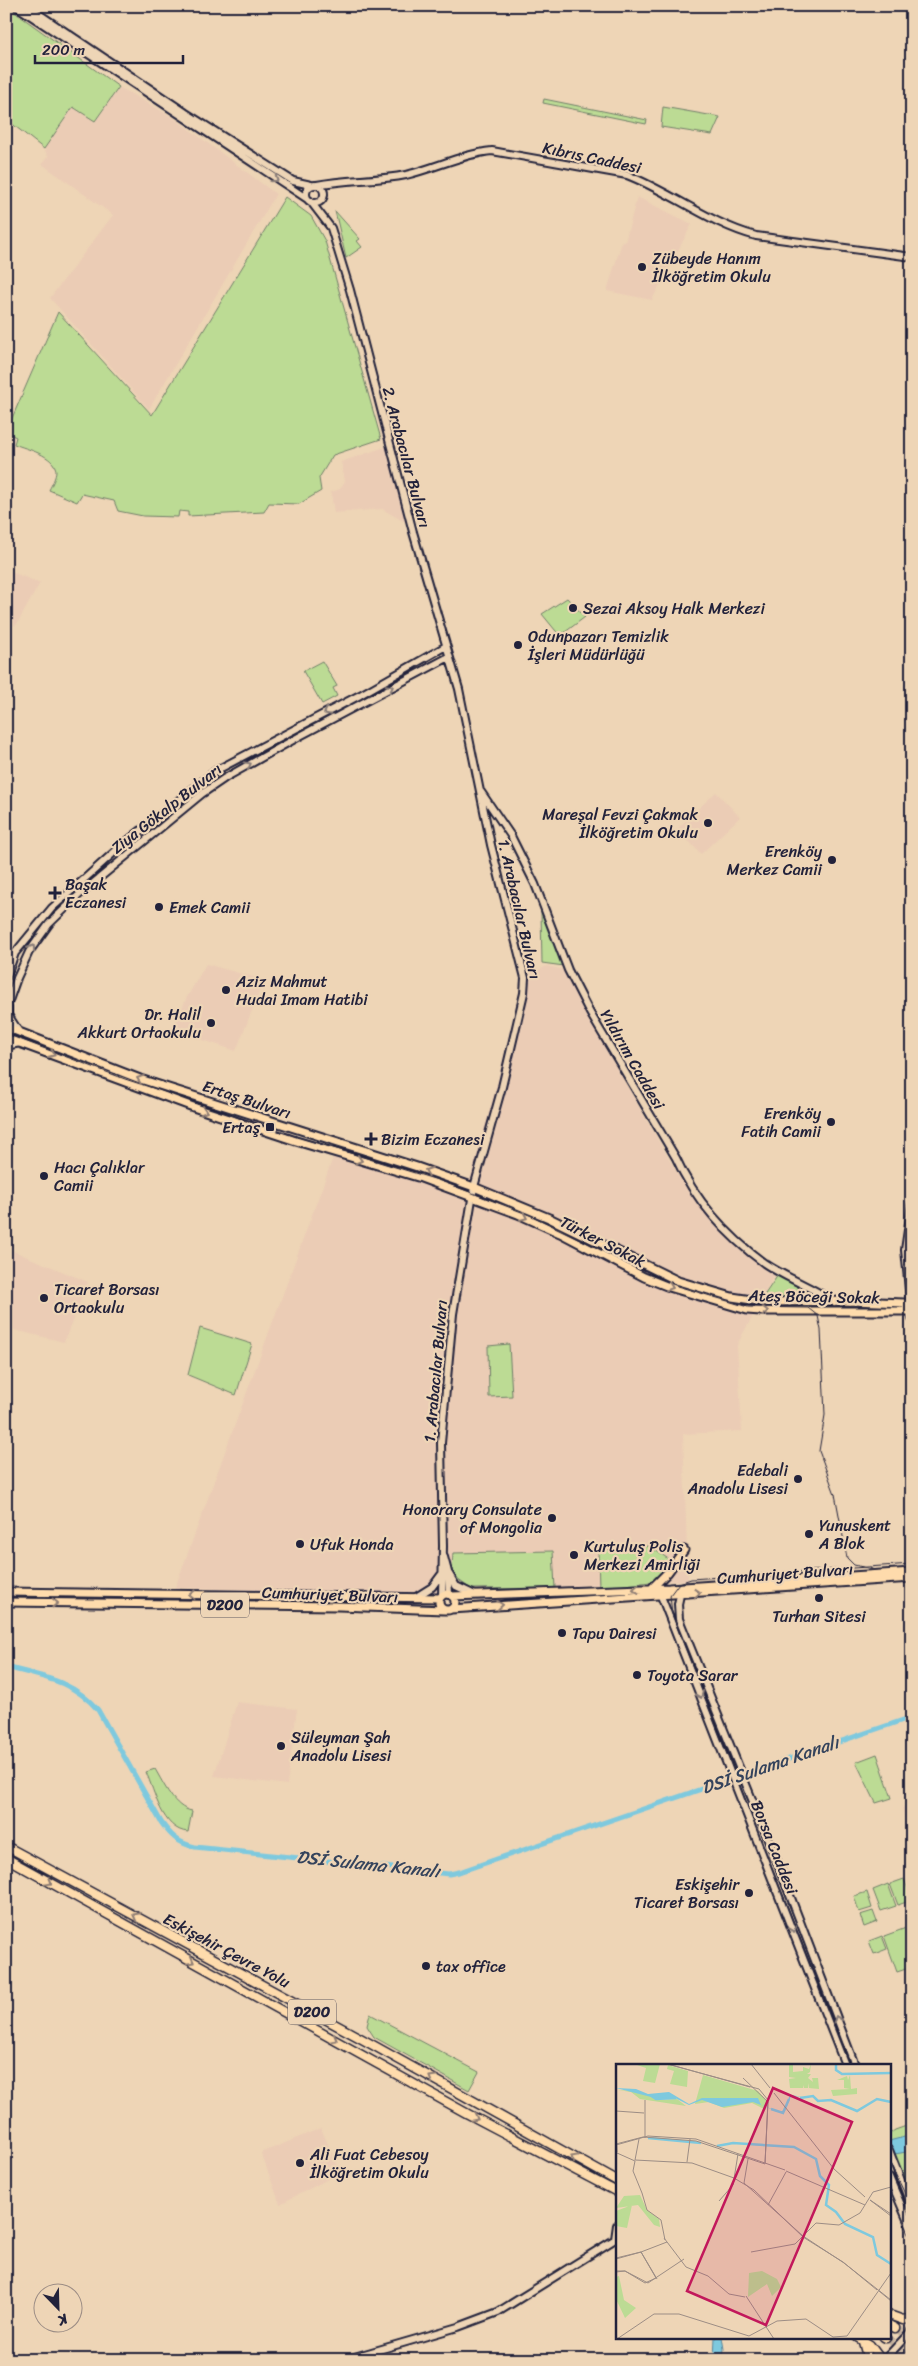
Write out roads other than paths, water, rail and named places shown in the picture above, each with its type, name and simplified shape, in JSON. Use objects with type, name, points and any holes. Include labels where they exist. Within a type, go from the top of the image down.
[{"type":"highway","name":"Eskişehir Çevre Yolu","points":[[6,1846],[362,2038],[616,2180]]},
{"type":"highway","name":"Eskişehir Çevre Yolu","points":[[6,1858],[468,2114],[616,2193]]},
{"type":"highway","points":[[890,2316],[904,2320],[912,2318]]},
{"type":"highway","points":[[860,2339],[877,2352],[883,2360]]},
{"type":"highway","points":[[860,2339],[866,2348],[868,2360]]},
{"type":"main road","name":"2. Arabacılar Bulvarı","points":[[16,6],[310,201],[331,228],[342,262],[413,532],[450,657],[466,724]]},
{"type":"main road","points":[[27,6],[186,113],[293,181],[314,185],[323,190],[323,196],[317,202],[310,201],[306,192],[314,185]]},
{"type":"main road","name":"Kıbrıs Caddesi","points":[[314,185],[409,174],[472,153],[492,151],[627,175],[644,182],[719,222],[756,236],[912,258]]},
{"type":"main road","name":"Ziya Gökalp Bulvarı","points":[[6,978],[15,953],[52,908],[120,848],[217,770],[360,695],[446,646]]},
{"type":"main road","name":"Ziya Gökalp Bulvarı","points":[[7,1007],[16,978],[29,952],[49,924],[80,894],[203,793],[225,778],[317,726],[450,657]]},
{"type":"main road","name":"1. Arabacılar Bulvarı","points":[[446,1596],[443,1553],[442,1443],[453,1314],[474,1194],[502,1087],[524,993],[525,978],[478,786],[466,724]]},
{"type":"main road","name":"Yıldırım Caddesi","points":[[478,786],[492,811],[511,836],[535,884],[568,970],[590,1012],[676,1158],[685,1178],[720,1223],[764,1263],[834,1302]]},
{"type":"main road","points":[[7,1007],[8,1015],[20,1032]]},
{"type":"main road","name":"Ertaş Bulvarı","points":[[6,1027],[140,1079],[418,1167],[474,1194]]},
{"type":"main road","name":"Ertaş Bulvarı","points":[[6,1038],[177,1102],[296,1142],[474,1194],[481,1191]]},
{"type":"main road","points":[[6,1046],[23,1043]]},
{"type":"main road","name":"Türker Sokak","points":[[481,1191],[549,1218],[678,1281]]},
{"type":"main road","name":"Türker Sokak","points":[[474,1194],[560,1233],[644,1277],[718,1301]]},
{"type":"main road","points":[[911,1314],[905,1250],[912,1202]]},
{"type":"main road","name":"Ateş Böceği Sokak","points":[[678,1281],[752,1302],[853,1301]]},
{"type":"main road","points":[[824,1296],[853,1301],[904,1303],[911,1314]]},
{"type":"main road","name":"Ateş Böceği Sokak","points":[[718,1301],[761,1311],[859,1311],[911,1314]]},
{"type":"main road","points":[[834,1302],[859,1311]]},
{"type":"main road","points":[[652,1588],[668,1572],[684,1550]]},
{"type":"main road","name":"Cumhuriyet Bulvarı","points":[[6,1592],[416,1597],[476,1596],[669,1588],[912,1572]]},
{"type":"main road","points":[[416,1597],[432,1587],[444,1573],[456,1586],[476,1596]]},
{"type":"main road","name":"Cumhuriyet Bulvarı","points":[[6,1602],[447,1610],[912,1578]]},
{"type":"main road","points":[[661,1596],[669,1588]]},
{"type":"main road","name":"Borsa Caddesi","points":[[680,1594],[678,1604],[679,1619],[745,1782],[855,2064]]},
{"type":"main road","points":[[211,1605],[213,1595]]},
{"type":"main road","points":[[446,1596],[455,1602],[447,1610],[439,1605],[446,1596]]},
{"type":"main road","name":"Borsa Caddesi","points":[[661,1596],[845,2064]]},
{"type":"main road","points":[[890,2152],[912,2208]]},
{"type":"main road","points":[[890,2179],[912,2231]]},
{"type":"main road","points":[[344,2360],[465,2325],[498,2312],[616,2238]]},
{"type":"main road","points":[[883,2360],[912,2330]]},
{"type":"main road","points":[[912,2338],[912,2355]]},
{"type":"water","points":[[912,2135],[912,2151],[890,2155],[890,2141]]},
{"type":"water","points":[[715,2338],[722,2338],[723,2360],[714,2360]]},
{"type":"waterway","name":"DSİ Sulama Kanalı","points":[[6,1667],[45,1677],[67,1686],[78,1692],[98,1710],[161,1822],[179,1841],[195,1847],[449,1874],[912,1717]]},
{"type":"tunnel","points":[[895,2328],[912,2338]]},
{"type":"tunnel","points":[[886,2338],[912,2353]]},
{"type":"tram line","points":[[6,1034],[125,1079],[211,1107],[246,1121],[444,1182],[532,1216],[677,1286],[748,1307],[808,1308],[818,1316],[821,1330],[825,1415],[819,1451],[835,1494],[847,1558],[854,1565],[872,1569]]},
{"type":"tram line","points":[[850,2064],[672,1614],[670,1595],[679,1583],[691,1579],[912,1564]]},
{"type":"tram line","points":[[890,2163],[912,2208]]},
{"type":"place","name":"Zübeyde Hanım İlköğretim Okulu","points":[[642,267]]},
{"type":"place","name":"Sezai Aksoy Halk Merkezi","points":[[573,608]]},
{"type":"place","name":"Odunpazarı Temizlik İşleri Müdürlüğü","points":[[518,645]]},
{"type":"place","name":"Mareşal Fevzi Çakmak İlköğretim Okulu","points":[[708,823]]},
{"type":"place","name":"Erenköy Merkez Camii","points":[[832,860]]},
{"type":"place","name":"Başak Eczanesi","points":[[55,893]]},
{"type":"place","name":"Emek Camii","points":[[159,907]]},
{"type":"place","name":"Aziz Mahmut Hudai Imam Hatibi","points":[[226,990]]},
{"type":"place","name":"Dr. Halil Akkurt Ortaokulu","points":[[211,1023]]},
{"type":"place","name":"Erenköy Fatih Camii","points":[[831,1122]]},
{"type":"place","name":"Ertaş","points":[[270,1127]]},
{"type":"place","name":"Bizim Eczanesi","points":[[371,1139]]},
{"type":"place","name":"Hacı Çalıklar Camii","points":[[44,1176]]},
{"type":"place","name":"Ticaret Borsası Ortaokulu","points":[[44,1298]]},
{"type":"place","name":"Edebali Anadolu Lisesi","points":[[798,1479]]},
{"type":"place","name":"Honorary Consulate of Mongolia","points":[[552,1518]]},
{"type":"place","name":"Yunuskent A Blok","points":[[809,1534]]},
{"type":"place","name":"Ufuk Honda","points":[[300,1544]]},
{"type":"place","name":"Kurtuluş Polis Merkezi Amirliği","points":[[574,1555]]},
{"type":"place","name":"Turhan Sitesi","points":[[819,1598]]},
{"type":"place","name":"Tapu Dairesi","points":[[562,1633]]},
{"type":"place","name":"Toyota Sarar","points":[[637,1675]]},
{"type":"place","name":"Süleyman Şah Anadolu Lisesi","points":[[281,1746]]},
{"type":"place","name":"Eskişehir Ticaret Borsası","points":[[749,1893]]},
{"type":"place","name":"tax office","points":[[426,1966]]},
{"type":"place","name":"Ali Fuat Cebesoy İlköğretim Okulu","points":[[300,2163]]}]
